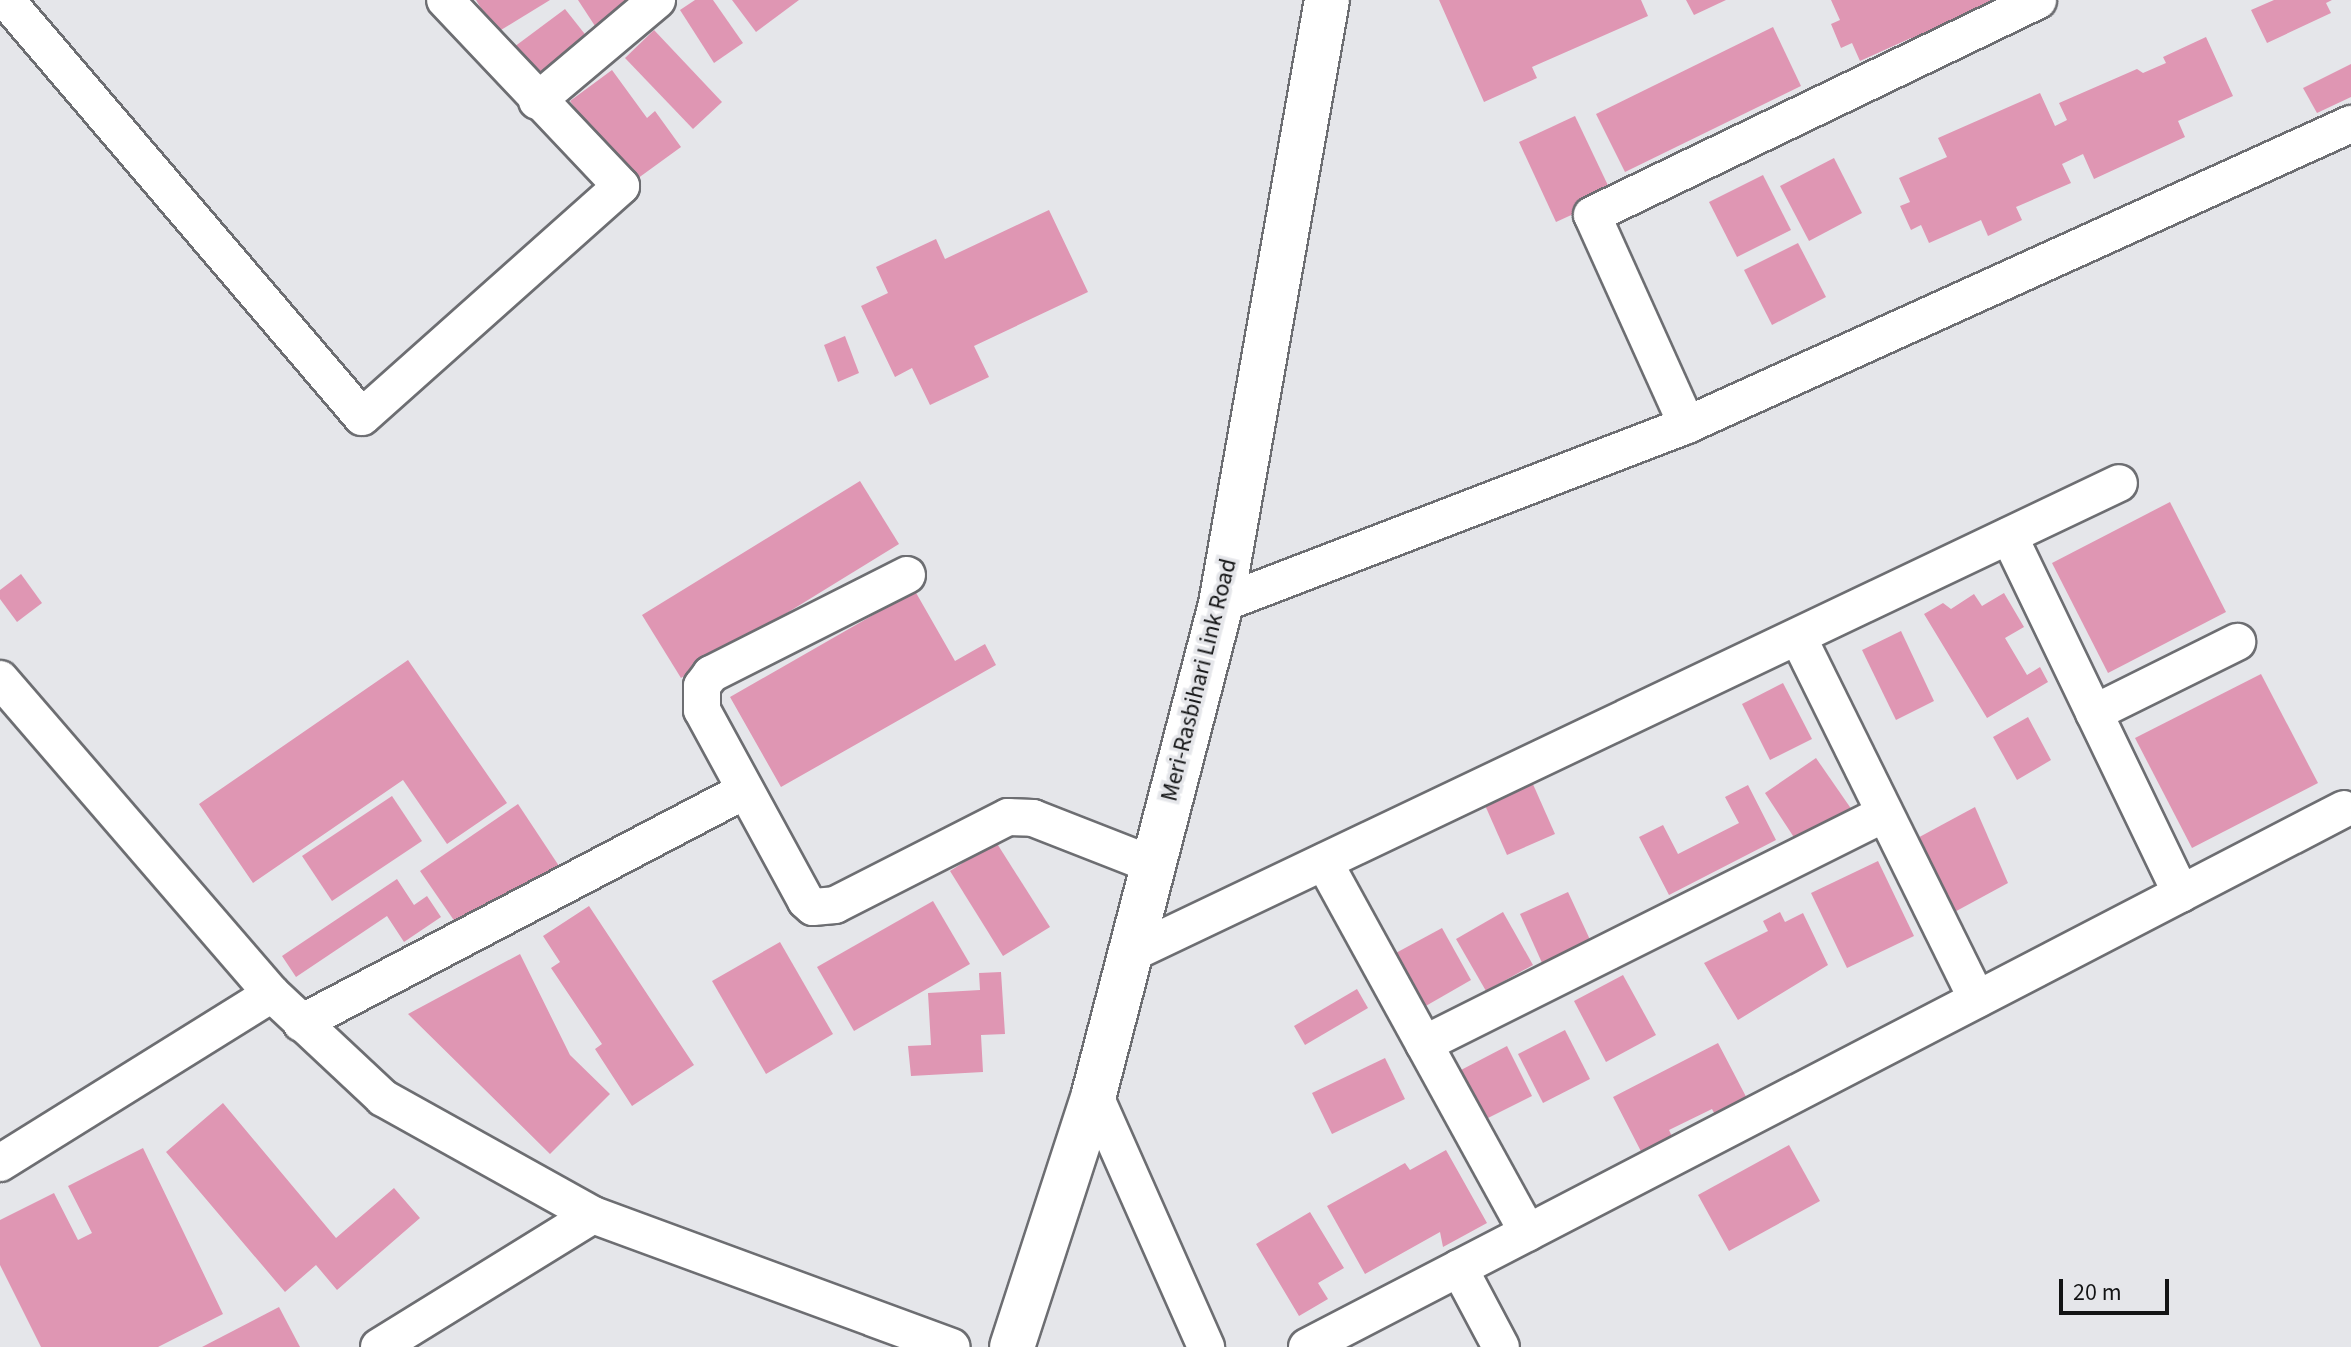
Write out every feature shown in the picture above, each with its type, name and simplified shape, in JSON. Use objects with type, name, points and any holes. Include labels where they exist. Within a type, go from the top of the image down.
[{"type":"main road","name":"Meri-Rasbihari Link Road","points":[[1012,1347],[1094,1094],[1221,604],[1327,0]]},
{"type":"street","points":[[6,0],[362,417],[621,186],[537,101],[447,1]]},
{"type":"street","points":[[537,101],[657,0]]},
{"type":"street","points":[[1687,425],[1592,215],[2038,0]]},
{"type":"street","points":[[1221,604],[1687,425],[2351,124]]},
{"type":"street","points":[[1132,953],[2119,483]]},
{"type":"street","points":[[2009,536],[2181,894]]},
{"type":"street","points":[[907,575],[711,674],[702,686],[702,710],[744,791],[813,907],[835,905],[1008,817],[1033,818],[1153,865]]},
{"type":"street","points":[[1798,637],[1977,999]]},
{"type":"street","points":[[2094,713],[2237,642]]},
{"type":"street","points":[[0,679],[272,994],[383,1098],[593,1215],[952,1347]]},
{"type":"street","points":[[301,1023],[744,791]]},
{"type":"street","points":[[1307,1347],[2344,809]]},
{"type":"street","points":[[1424,1044],[1884,814]]},
{"type":"street","points":[[1324,862],[1528,1233]]},
{"type":"street","points":[[0,1163],[272,994]]},
{"type":"street","points":[[1094,1094],[1206,1347]]},
{"type":"street","points":[[379,1347],[593,1215]]},
{"type":"street","points":[[1459,1268],[1501,1347]]},
{"type":"building","points":[[476,0],[550,0],[496,33]]},
{"type":"building","points":[[578,0],[633,0],[595,26]]},
{"type":"building","points":[[695,0],[713,0],[743,43],[714,63],[680,10]]},
{"type":"building","points":[[732,0],[799,0],[756,32]]},
{"type":"building","points":[[1439,0],[1641,0],[1648,16],[1532,67],[1537,78],[1484,102]]},
{"type":"building","points":[[1686,0],[1726,0],[1694,15]]},
{"type":"building","points":[[1831,0],[2002,0],[1918,54],[1911,38],[1860,61],[1852,43],[1841,48],[1831,24],[1840,20]]},
{"type":"building","points":[[2274,0],[2332,0],[2326,3],[2331,13],[2267,43],[2251,10]]},
{"type":"building","points":[[565,9],[588,38],[536,77],[514,47]]},
{"type":"building","points":[[1773,27],[1801,86],[1625,172],[1596,114]]},
{"type":"building","points":[[654,30],[722,102],[693,129],[625,58]]},
{"type":"building","points":[[2206,37],[2233,96],[2178,121],[2185,137],[2094,179],[2083,154],[2062,164],[2071,183],[2016,207],[2022,220],[1988,236],[1981,220],[1929,243],[1921,225],[1911,230],[1900,206],[1910,202],[1899,178],[1947,157],[1938,138],[2040,93],[2055,126],[2067,120],[2059,103],[2137,69],[2143,73],[2166,63],[2163,57]]},
{"type":"building","points":[[2351,64],[2351,97],[2317,113],[2303,88]]},
{"type":"building","points":[[612,70],[647,118],[655,111],[681,147],[630,184],[570,101]]},
{"type":"building","points":[[1575,116],[1613,196],[1556,222],[1519,142]]},
{"type":"building","points":[[1834,158],[1862,213],[1809,241],[1780,186]]},
{"type":"building","points":[[1763,175],[1791,230],[1737,257],[1709,202]]},
{"type":"building","points":[[1049,210],[1088,292],[974,346],[989,377],[930,405],[912,368],[895,377],[861,306],[888,293],[876,267],[936,239],[945,259]]},
{"type":"building","points":[[1798,243],[1826,297],[1772,325],[1744,270]]},
{"type":"building","points":[[845,336],[859,373],[838,382],[824,345]]},
{"type":"building","points":[[860,481],[899,544],[681,678],[642,615]]},
{"type":"building","points":[[2170,502],[2226,612],[2108,673],[2052,563]]},
{"type":"building","points":[[21,574],[42,603],[17,622],[0,599],[0,590]]},
{"type":"building","points":[[915,591],[955,661],[985,644],[996,665],[781,787],[730,697]]},
{"type":"building","points":[[2004,593],[2024,627],[2005,638],[2027,675],[2040,667],[2048,682],[1987,718],[1924,614],[1943,603],[1951,609],[1974,594],[1982,606]]},
{"type":"building","points":[[1901,631],[1934,701],[1896,720],[1862,650]]},
{"type":"building","points":[[408,660],[507,803],[447,844],[403,780],[253,883],[199,804]]},
{"type":"building","points":[[2261,674],[2318,783],[2192,848],[2135,738]]},
{"type":"building","points":[[1783,683],[1812,739],[1770,760],[1742,704]]},
{"type":"building","points":[[2028,717],[2051,760],[2017,780],[1993,737]]},
{"type":"building","points":[[1816,758],[1852,810],[1799,845],[1765,793]]},
{"type":"building","points":[[1532,782],[1555,834],[1507,855],[1484,803]]},
{"type":"building","points":[[1748,785],[1776,840],[1669,895],[1639,837],[1663,825],[1678,854],[1739,823],[1725,797]]},
{"type":"building","points":[[392,796],[422,841],[332,901],[302,856]]},
{"type":"building","points":[[518,804],[559,866],[462,932],[420,871]]},
{"type":"building","points":[[1975,807],[2008,883],[1949,915],[1912,841]]},
{"type":"building","points":[[996,842],[1050,927],[1003,956],[950,871]]},
{"type":"building","points":[[1878,861],[1914,936],[1847,968],[1811,893]]},
{"type":"building","points":[[397,879],[414,905],[427,896],[441,917],[404,942],[387,916],[296,977],[282,956]]},
{"type":"building","points":[[1568,892],[1592,944],[1543,965],[1520,914]]},
{"type":"building","points":[[933,901],[970,964],[854,1031],[817,967]]},
{"type":"building","points":[[589,906],[694,1065],[632,1106],[595,1049],[602,1044],[551,968],[560,962],[543,936]]},
{"type":"building","points":[[1503,912],[1533,965],[1486,991],[1456,939]]},
{"type":"building","points":[[1780,912],[1785,922],[1803,913],[1828,965],[1738,1020],[1704,963],[1768,931],[1763,921]]},
{"type":"building","points":[[1442,928],[1471,980],[1424,1007],[1394,954]]},
{"type":"building","points":[[780,942],[833,1034],[766,1074],[712,981]]},
{"type":"building","points":[[520,954],[570,1055],[610,1094],[550,1154],[408,1014]]},
{"type":"building","points":[[1001,972],[1005,1034],[981,1035],[983,1072],[911,1076],[908,1046],[931,1045],[928,993],[980,990],[979,973]]},
{"type":"building","points":[[1623,975],[1656,1035],[1606,1062],[1574,1001]]},
{"type":"building","points":[[1357,989],[1368,1008],[1305,1045],[1294,1026]]},
{"type":"building","points":[[1565,1030],[1590,1079],[1543,1103],[1518,1054]]},
{"type":"building","points":[[1718,1043],[1753,1110],[1721,1126],[1712,1109],[1669,1130],[1677,1147],[1647,1163],[1613,1097]]},
{"type":"building","points":[[1507,1046],[1532,1096],[1486,1119],[1461,1070]]},
{"type":"building","points":[[1385,1058],[1405,1099],[1332,1134],[1312,1093]]},
{"type":"building","points":[[223,1103],[336,1238],[394,1188],[420,1218],[337,1290],[316,1265],[285,1292],[166,1152]]},
{"type":"building","points":[[1789,1145],[1820,1201],[1729,1251],[1698,1195]]},
{"type":"building","points":[[143,1148],[223,1314],[158,1347],[41,1347],[0,1265],[0,1220],[54,1193],[78,1240],[92,1233],[68,1186]]},
{"type":"building","points":[[1446,1150],[1487,1223],[1443,1247],[1440,1232],[1365,1274],[1327,1206],[1405,1163],[1410,1170]]},
{"type":"building","points":[[1310,1212],[1344,1268],[1318,1283],[1328,1299],[1299,1316],[1256,1244]]},
{"type":"building","points":[[279,1307],[300,1347],[202,1347]]}]
